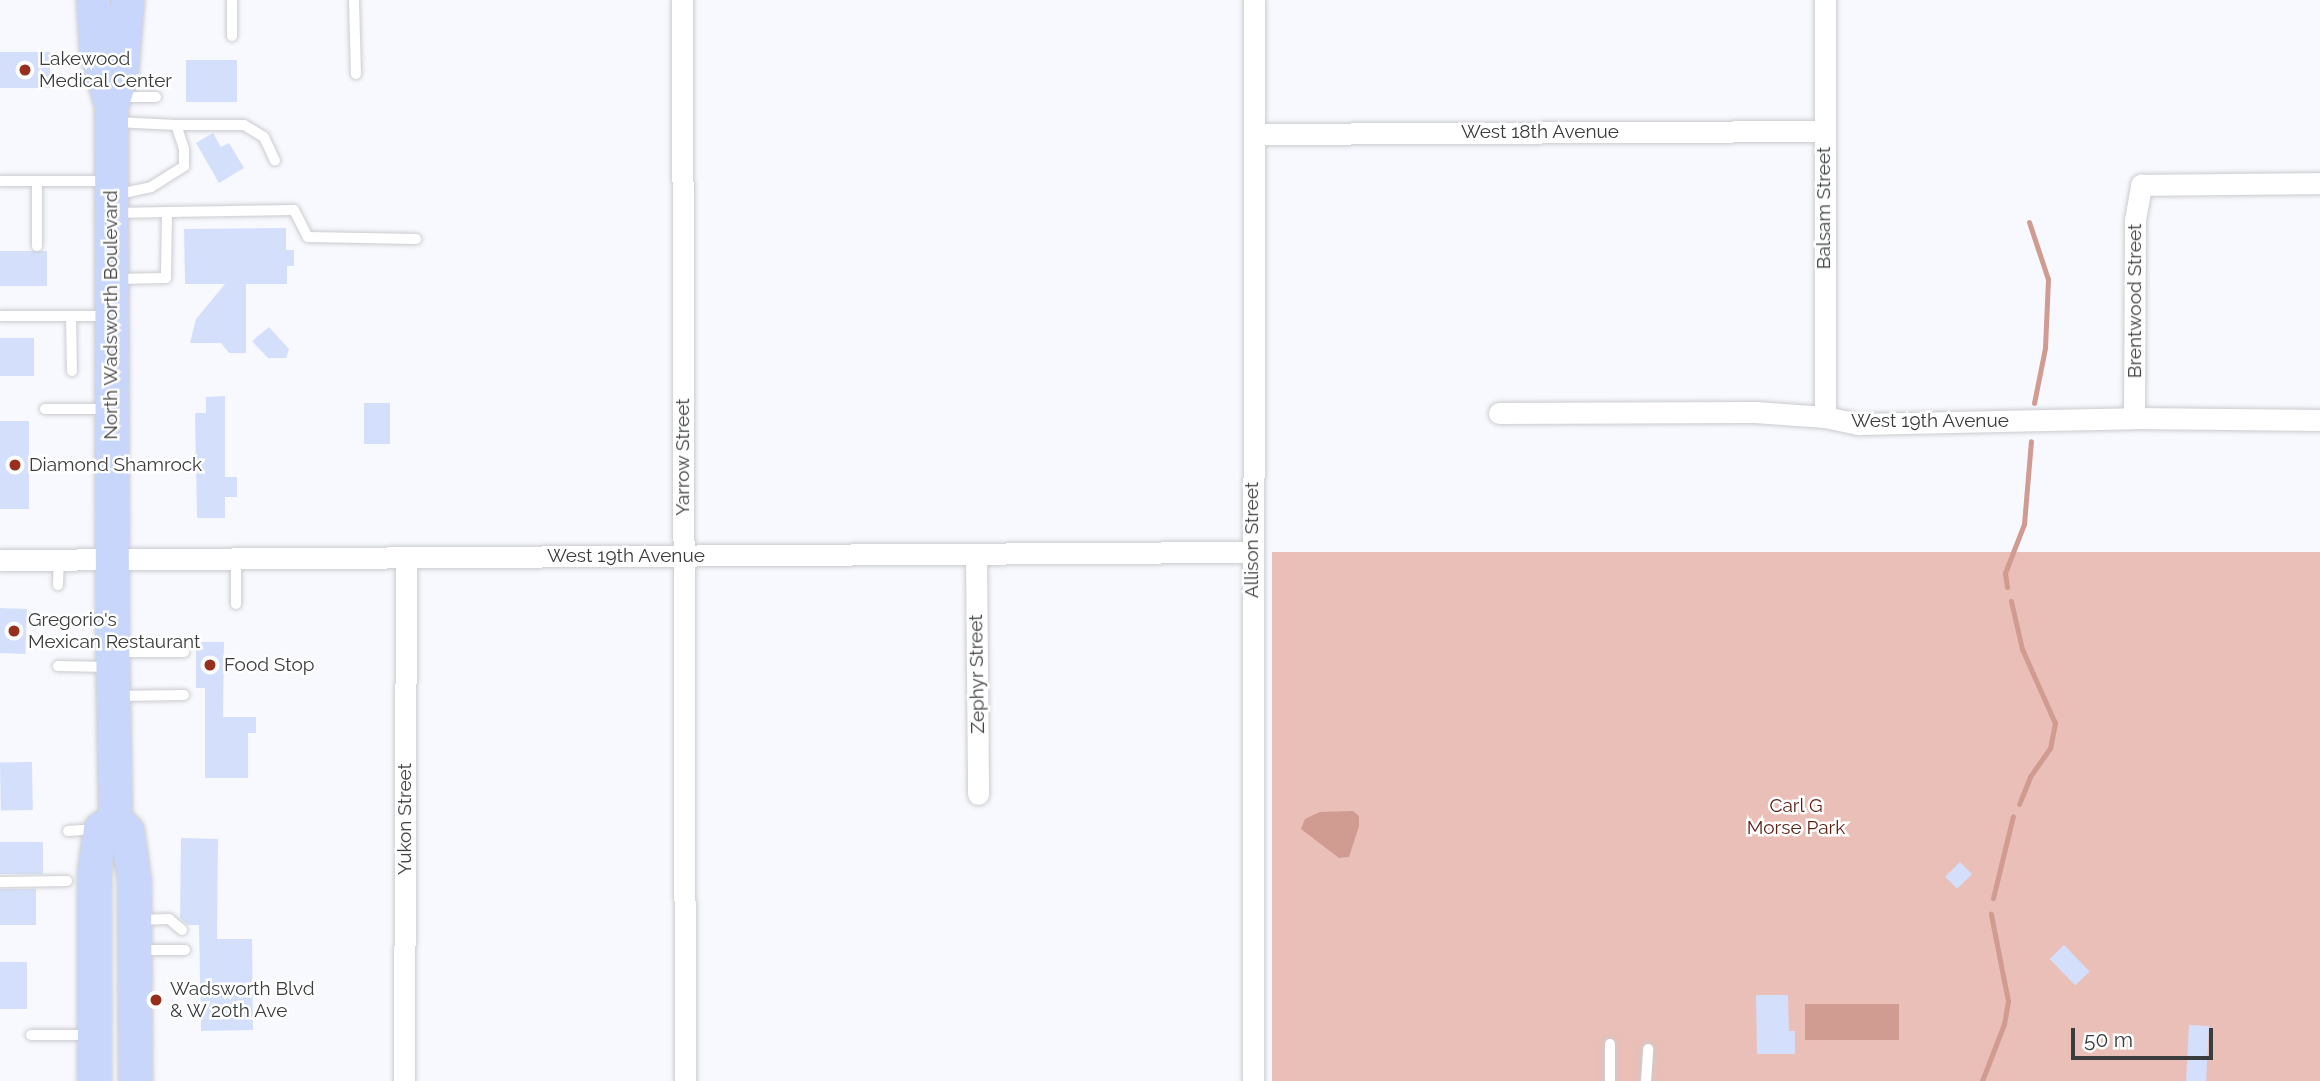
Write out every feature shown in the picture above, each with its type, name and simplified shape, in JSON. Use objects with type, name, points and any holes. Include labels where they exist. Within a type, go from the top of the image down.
[{"type":"main road","name":"North Wadsworth Boulevard","points":[[93,0],[96,51],[111,106]]},
{"type":"main road","name":"North Wadsworth Boulevard","points":[[94,1081],[94,826],[112,672],[111,106],[125,54],[127,0]]},
{"type":"main road","name":"North Wadsworth Boulevard","points":[[94,826],[127,831],[131,855],[135,1081]]},
{"type":"street","name":"Yarrow Street","points":[[682,0],[685,1081]]},
{"type":"street","name":"Allison Street","points":[[1253,1081],[1251,552],[1255,0]]},
{"type":"street","name":"Balsam Street","points":[[1825,0],[1825,417]]},
{"type":"street","name":"West 18th Avenue","points":[[1256,134],[1824,131]]},
{"type":"street","name":"Brentwood Street","points":[[2134,418],[2135,219],[2141,185],[2320,183]]},
{"type":"street","name":"West 19th Avenue","points":[[1499,413],[1755,412],[1825,417],[1859,424],[2134,418],[2320,420]]},
{"type":"street","name":"West 19th Avenue","points":[[0,560],[1251,552]]},
{"type":"street","name":"Zephyr Street","points":[[976,554],[978,794]]},
{"type":"street","name":"Yukon Street","points":[[404,1081],[406,558]]},
{"type":"lane","points":[[232,0],[232,36]]},
{"type":"lane","points":[[354,0],[356,74]]},
{"type":"lane","points":[[111,106],[156,97]]},
{"type":"lane","points":[[111,106],[176,125],[244,125],[264,136],[275,161]]},
{"type":"lane","points":[[111,197],[151,187],[184,166],[184,149],[176,125]]},
{"type":"lane","points":[[0,181],[37,181],[167,212],[294,210],[308,237],[416,239]]},
{"type":"lane","points":[[37,181],[37,246]]},
{"type":"lane","points":[[111,279],[166,278],[167,212]]},
{"type":"lane","points":[[0,316],[111,316]]},
{"type":"lane","points":[[71,316],[72,371]]},
{"type":"lane","points":[[45,410],[111,410]]},
{"type":"lane","points":[[236,559],[236,604]]},
{"type":"lane","points":[[58,584],[59,560]]},
{"type":"lane","points":[[112,672],[184,652]]},
{"type":"lane","points":[[58,666],[112,672],[184,695]]},
{"type":"lane","points":[[0,882],[67,881]]},
{"type":"lane","points":[[134,935],[169,919],[182,930]]},
{"type":"lane","points":[[134,935],[185,950]]},
{"type":"lane","points":[[31,1035],[94,1034]]},
{"type":"lane","points":[[1609,1081],[1610,1044]]},
{"type":"lane","points":[[1646,1081],[1648,1049]]},
{"type":"green space","name":"Carl G Morse Park","points":[[1272,552],[2320,552],[2320,1081],[1272,1081]]},
{"type":"shaded area","points":[[1353,811],[1359,816],[1359,826],[1349,857],[1339,858],[1301,829],[1305,819],[1320,812]]},
{"type":"shaded area","points":[[1805,1004],[1899,1004],[1899,1040],[1805,1040]]},
{"type":"building","name":"Lakewood Medical Center","points":[[0,52],[50,52],[50,88],[0,88]]},
{"type":"building","points":[[186,60],[237,60],[237,102],[186,102]]},
{"type":"building","points":[[213,133],[221,147],[229,143],[244,168],[219,183],[196,143]]},
{"type":"building","points":[[286,228],[286,250],[294,250],[294,266],[287,266],[287,284],[246,284],[246,353],[229,353],[221,343],[190,343],[196,319],[225,284],[185,284],[184,229]]},
{"type":"building","points":[[0,251],[47,251],[47,286],[0,286]]},
{"type":"building","points":[[269,327],[289,349],[286,358],[268,358],[252,341]]},
{"type":"building","points":[[0,338],[34,338],[34,376],[0,376]]},
{"type":"building","points":[[225,396],[225,477],[237,477],[237,497],[225,497],[225,518],[197,518],[195,413],[206,413],[206,397]]},
{"type":"building","points":[[364,403],[390,403],[390,444],[364,444]]},
{"type":"building","name":"Diamond Shamrock","points":[[0,421],[29,421],[29,509],[0,509]]},
{"type":"building","name":"Gregorio's Mexican Restaurant","points":[[0,608],[27,609],[25,654],[0,653]]},
{"type":"building","points":[[196,642],[224,642],[223,717],[256,717],[256,733],[248,733],[248,778],[205,778],[205,688],[196,688]]},
{"type":"building","points":[[32,762],[33,810],[1,811],[0,763]]},
{"type":"building","points":[[181,838],[218,839],[217,939],[252,939],[253,1030],[201,1031],[199,925],[188,925],[180,918]]},
{"type":"building","points":[[0,842],[43,842],[43,874],[0,874]]},
{"type":"building","points":[[1960,862],[1972,874],[1957,889],[1945,877]]},
{"type":"building","points":[[0,889],[36,889],[36,925],[0,925]]},
{"type":"building","points":[[2064,945],[2090,972],[2075,986],[2050,959]]},
{"type":"building","points":[[0,962],[27,962],[27,1009],[0,1009]]},
{"type":"building","points":[[1756,995],[1788,995],[1789,1031],[1795,1031],[1795,1054],[1757,1054]]},
{"type":"building","points":[[2189,1025],[2209,1026],[2206,1081],[2186,1081]]},
{"type":"waterway","points":[[2029,222],[2048,279],[2045,348],[2034,403]]},
{"type":"waterway","points":[[2007,587],[2005,573],[2024,524],[2031,441]]},
{"type":"waterway","points":[[2011,601],[2022,649],[2055,723],[2050,748],[2030,777],[2019,804]]},
{"type":"waterway","points":[[1993,898],[2013,816]]},
{"type":"waterway","points":[[1982,1081],[2004,1024],[2008,1001],[1991,914]]},
{"type":"place","name":"Lakewood Medical Center","points":[[25,70]]},
{"type":"place","name":"Diamond Shamrock","points":[[15,465]]},
{"type":"place","name":"Gregorio's Mexican Restaurant","points":[[14,631]]},
{"type":"place","name":"Food Stop","points":[[210,665]]},
{"type":"place","name":"Wadsworth Blvd & W 20th Ave","points":[[156,1000]]}]
